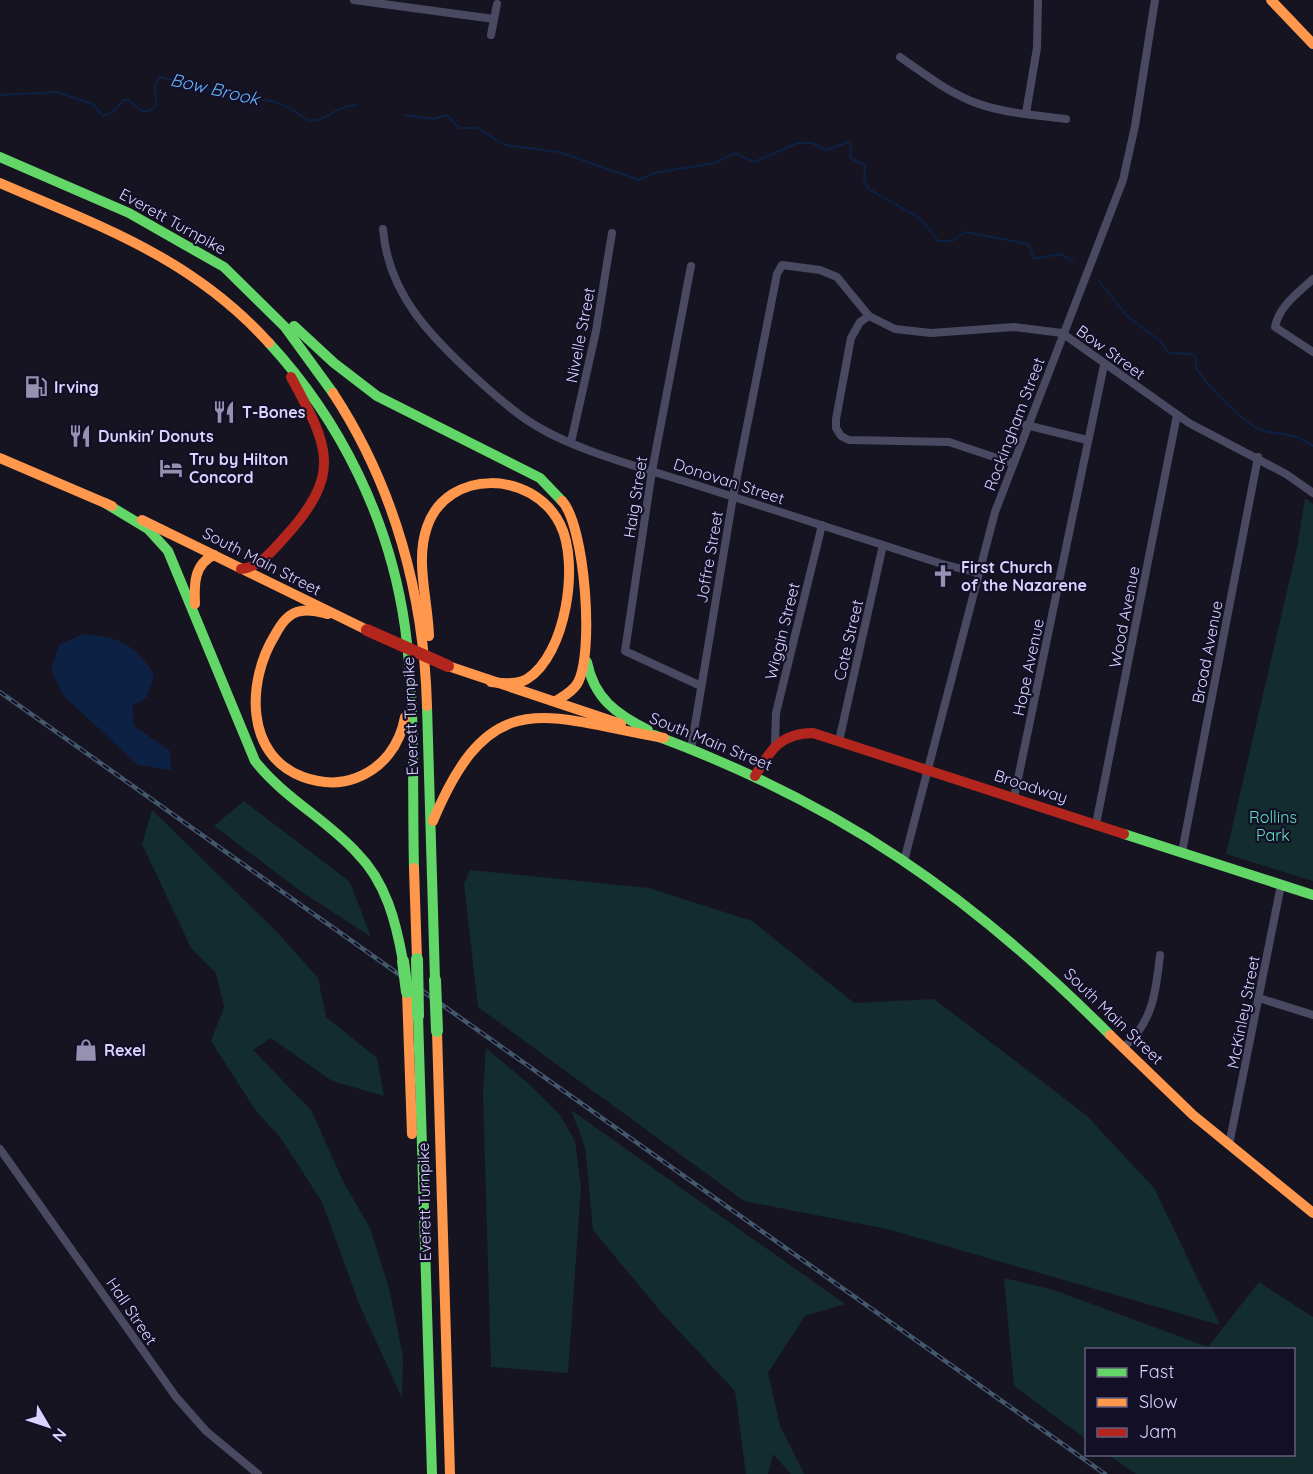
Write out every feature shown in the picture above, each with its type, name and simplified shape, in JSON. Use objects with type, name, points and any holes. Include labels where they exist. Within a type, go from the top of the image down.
[{"type":"main road","points":[[1271,0],[1313,45]]},
{"type":"main road","name":"Everett Turnpike","points":[[0,157],[129,213],[224,267],[285,327],[348,414],[374,462],[403,539],[426,662],[450,1474]]},
{"type":"main road","name":"Everett Turnpike","points":[[0,183],[119,234],[168,259],[233,308],[267,340],[319,403],[352,459],[375,509],[391,561],[402,611],[407,649],[432,1474]]},
{"type":"main road","points":[[224,267],[274,306],[325,358],[354,381],[434,426],[532,474],[554,490],[574,520],[579,538],[586,654],[591,680],[606,706],[628,721],[663,738]]},
{"type":"main road","points":[[241,569],[259,563],[303,517],[321,493],[326,470],[324,447],[314,423],[292,379],[267,340]]},
{"type":"main road","name":"South Main Street","points":[[0,458],[105,503],[214,555],[328,614],[448,666],[691,748],[755,776],[835,816],[904,861],[999,931],[1040,967],[1177,1101],[1313,1213]]},
{"type":"main road","points":[[426,662],[429,633],[423,552],[431,517],[442,501],[463,488],[493,481],[512,484],[544,502],[559,521],[567,556],[567,592],[563,619],[555,642],[540,667],[521,682],[491,682]]},
{"type":"main road","points":[[105,503],[148,529],[163,543],[174,561],[239,728],[255,761],[268,781],[287,798],[345,840],[364,859],[391,903],[404,961],[414,1179],[426,1294]]},
{"type":"main road","points":[[198,621],[195,594],[197,571],[205,558],[214,555]]},
{"type":"main road","points":[[328,614],[304,610],[289,617],[270,644],[258,682],[256,721],[264,743],[280,763],[301,777],[323,783],[348,782],[369,773],[386,759],[399,738],[404,723],[404,663],[407,649]]},
{"type":"main road","points":[[556,701],[568,694],[578,683],[586,654]]},
{"type":"main road","points":[[430,828],[444,792],[461,762],[479,742],[510,723],[541,716],[569,718],[663,738]]},
{"type":"main road","name":"Broadway","points":[[775,744],[784,737],[802,732],[839,741],[1313,895]]},
{"type":"main road","points":[[755,776],[775,744]]},
{"type":"street","points":[[354,0],[409,4],[494,19]]},
{"type":"street","points":[[1026,113],[1036,48],[1038,0]]},
{"type":"street","name":"Rockingham Street","points":[[904,861],[978,573],[1012,463],[1123,180],[1135,126],[1155,0]]},
{"type":"street","points":[[491,35],[496,4]]},
{"type":"street","points":[[900,57],[939,84],[970,101],[995,109],[1066,119]]},
{"type":"street","name":"Donovan Street","points":[[383,229],[384,245],[393,275],[406,302],[421,324],[485,386],[530,422],[571,442],[652,471],[978,573]]},
{"type":"street","name":"Nivelle Street","points":[[571,442],[596,331],[612,233]]},
{"type":"street","name":"Bow Street","points":[[783,265],[820,270],[837,278],[869,316],[895,329],[913,332],[1014,327],[1062,333],[1177,415],[1258,458],[1313,493]]},
{"type":"street","name":"Joffre Street","points":[[691,748],[733,496],[777,274],[783,265]]},
{"type":"street","name":"Haig Street","points":[[692,266],[652,471],[625,651],[701,686]]},
{"type":"street","points":[[1313,279],[1282,308],[1277,315],[1275,327],[1313,352]]},
{"type":"street","points":[[869,316],[860,322],[851,338],[836,419],[836,428],[841,436],[858,442],[949,442],[1012,463]]},
{"type":"street","name":"Hope Avenue","points":[[1014,798],[1104,365]]},
{"type":"street","name":"Wood Avenue","points":[[1096,824],[1177,415]]},
{"type":"street","points":[[1026,425],[1087,440]]},
{"type":"street","name":"Broad Avenue","points":[[1182,852],[1258,458]]},
{"type":"street","name":"Wiggin Street","points":[[775,744],[776,713],[822,525]]},
{"type":"street","name":"Cote Street","points":[[839,741],[883,545]]},
{"type":"street","name":"McKinley Street","points":[[1229,1144],[1281,885]]},
{"type":"street","points":[[1123,1048],[1138,1033],[1148,1018],[1160,955]]},
{"type":"street","points":[[1259,998],[1313,1015]]},
{"type":"street","name":"Hall Street","points":[[0,1149],[176,1397],[207,1431],[258,1474]]},
{"type":"green space","name":"Rollins Park","points":[[1305,498],[1313,504],[1313,881],[1226,854],[1297,548]]},
{"type":"green space","points":[[244,801],[350,882],[371,937],[299,890],[214,826]]},
{"type":"green space","points":[[152,810],[279,934],[318,978],[326,1017],[377,1058],[384,1096],[332,1081],[271,1038],[253,1050],[311,1110],[344,1183],[370,1228],[389,1288],[403,1357],[402,1398],[360,1306],[322,1202],[280,1137],[256,1111],[211,1041],[224,1007],[216,973],[191,948],[142,844]]},
{"type":"green space","points":[[470,870],[649,888],[752,921],[854,1003],[934,999],[1086,1115],[1154,1188],[1220,1325],[887,1229],[744,1201],[478,1007],[464,884]]},
{"type":"green space","points":[[486,1048],[530,1085],[560,1115],[575,1141],[581,1187],[568,1373],[491,1367],[483,1093]]},
{"type":"green space","points":[[571,1110],[845,1304],[805,1316],[768,1373],[780,1426],[804,1474],[791,1474],[773,1454],[768,1474],[746,1474],[735,1391],[662,1313],[593,1230],[585,1147]]},
{"type":"green space","points":[[1004,1278],[1054,1290],[1208,1347],[1259,1282],[1313,1317],[1313,1474],[1136,1474],[1109,1456],[1295,1456],[1295,1348],[1085,1348],[1085,1438],[1014,1386]]},
{"type":"water","points":[[83,634],[107,637],[132,648],[154,674],[147,697],[132,706],[134,726],[170,751],[171,770],[138,765],[63,695],[51,670],[59,645]]},
{"type":"waterway","name":"Bow Brook","points":[[0,95],[57,92],[93,104],[103,116],[113,112],[124,100],[129,100],[143,112],[153,109],[156,105],[155,85],[160,77],[248,100],[271,101],[315,121],[342,108],[357,105]]},
{"type":"waterway","name":"Bow Brook","points":[[405,115],[434,119],[447,115],[459,128],[477,128],[505,145],[559,152],[639,180],[654,173],[715,163],[735,153],[754,162],[798,143],[812,143],[826,150],[848,142],[851,146],[850,158],[865,165],[864,180],[869,189],[921,219],[938,241],[952,241],[965,232],[1028,244],[1034,259],[1060,254],[1073,261]]},
{"type":"waterway","name":"Bow Brook","points":[[1099,281],[1127,316],[1160,341],[1169,353],[1192,354],[1196,358],[1197,369],[1203,378],[1228,405],[1248,422],[1264,431],[1294,436],[1313,446]]},
{"type":"railway","points":[[0,692],[1105,1474]]},
{"type":"traffic: fast","points":[[0,157],[129,213],[224,267],[285,327],[333,393]]},
{"type":"traffic: fast","points":[[294,326],[334,363],[377,396],[540,478],[562,501]]},
{"type":"traffic: fast","points":[[269,343],[319,405],[340,439],[374,511],[388,549],[405,627],[411,687],[414,868]]},
{"type":"traffic: fast","points":[[105,503],[148,529],[168,551],[255,761],[279,786],[332,829],[367,864],[388,903],[403,961]]},
{"type":"traffic: fast","points":[[587,662],[595,686],[608,703],[626,718],[648,730]]},
{"type":"traffic: fast","points":[[427,706],[435,980]]},
{"type":"traffic: fast","points":[[654,735],[784,791],[900,858],[1006,939],[1110,1035]]},
{"type":"traffic: fast","points":[[1124,834],[1313,895]]},
{"type":"traffic: fast","points":[[417,959],[418,1016]]},
{"type":"traffic: fast","points":[[403,961],[407,992]]},
{"type":"traffic: fast","points":[[435,980],[437,1031]]},
{"type":"traffic: fast","points":[[418,1016],[432,1474]]},
{"type":"traffic: slow","points":[[1271,0],[1313,44]]},
{"type":"traffic: slow","points":[[0,183],[110,231],[177,267],[209,288],[269,343]]},
{"type":"traffic: slow","points":[[333,393],[373,466],[402,543],[420,623],[427,706]]},
{"type":"traffic: slow","points":[[0,458],[112,506]]},
{"type":"traffic: slow","points":[[429,636],[422,553],[427,527],[437,508],[452,494],[471,486],[491,483],[511,486],[531,493],[547,506],[560,524],[566,541],[569,561],[566,607],[560,630],[540,667],[523,681],[491,682]]},
{"type":"traffic: slow","points":[[556,701],[570,692],[577,684],[582,669],[586,620],[582,562],[577,536],[570,515],[562,501]]},
{"type":"traffic: slow","points":[[142,520],[367,630]]},
{"type":"traffic: slow","points":[[195,604],[195,582],[199,569],[207,559],[214,555]]},
{"type":"traffic: slow","points":[[328,614],[308,610],[292,614],[280,627],[266,653],[259,673],[256,715],[261,734],[270,752],[284,766],[303,777],[316,781],[343,782],[366,774],[382,762],[399,737],[405,717]]},
{"type":"traffic: slow","points":[[448,666],[621,724]]},
{"type":"traffic: slow","points":[[433,821],[455,777],[477,746],[500,728],[525,720],[553,718],[664,738]]},
{"type":"traffic: slow","points":[[414,868],[417,959]]},
{"type":"traffic: slow","points":[[407,992],[412,1134]]},
{"type":"traffic: slow","points":[[437,1031],[450,1474]]},
{"type":"traffic: slow","points":[[1110,1035],[1193,1115],[1313,1213]]},
{"type":"traffic: jam","points":[[241,569],[260,562],[285,537],[316,495],[322,477],[324,459],[321,442],[291,377]]},
{"type":"traffic: jam","points":[[367,630],[448,666]]},
{"type":"traffic: jam","points":[[755,776],[766,758],[778,745],[793,736],[813,733],[1124,834]]},
{"type":"place","name":"Irving","points":[[36,387]]},
{"type":"place","name":"T-Bones","points":[[224,412]]},
{"type":"place","name":"Dunkin' Donuts","points":[[80,436]]},
{"type":"place","name":"Tru by Hilton Concord","points":[[171,468]]},
{"type":"place","name":"First Church of the Nazarene","points":[[943,576]]},
{"type":"place","name":"Rexel","points":[[86,1050]]}]
